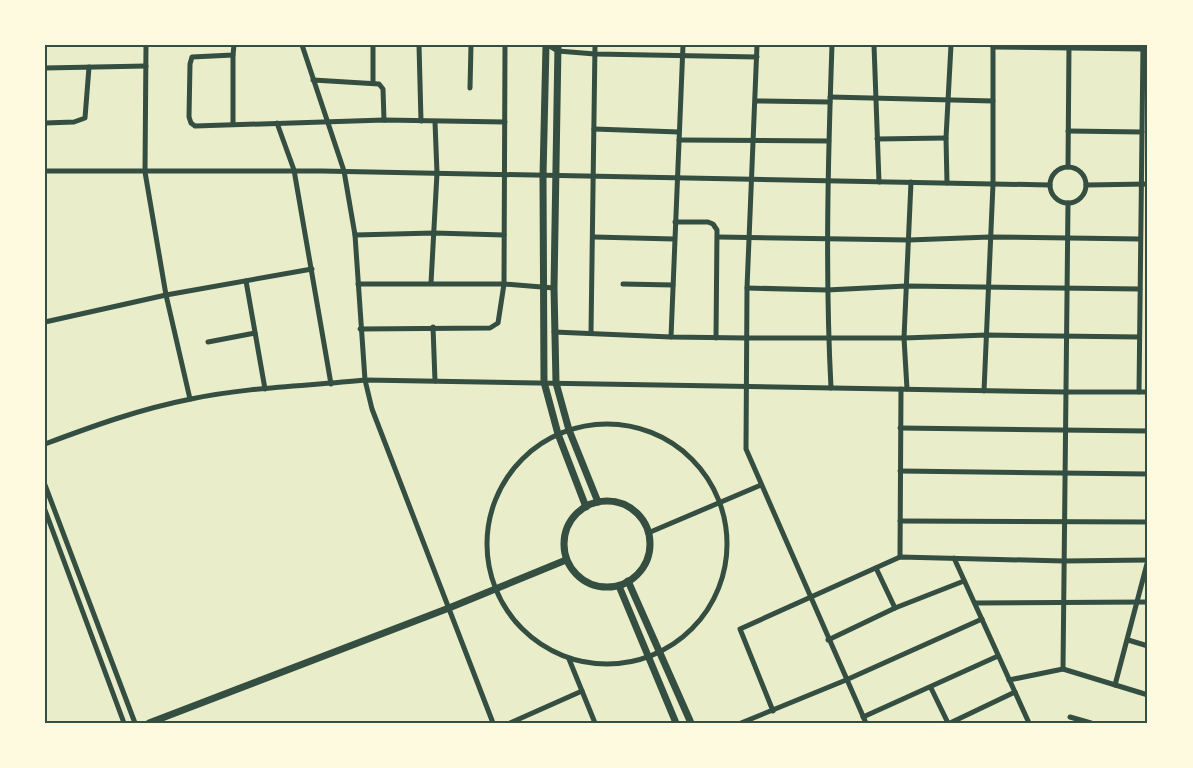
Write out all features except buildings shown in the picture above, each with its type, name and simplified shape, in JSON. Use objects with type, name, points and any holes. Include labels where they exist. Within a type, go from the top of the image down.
[{"type":"street","points":[[146,45],[145,171],[166,295],[190,399]]},
{"type":"street","points":[[233,124],[234,45]]},
{"type":"street","points":[[302,45],[344,171],[355,235],[365,380],[372,409],[493,723]]},
{"type":"street","points":[[373,82],[374,45]]},
{"type":"street","points":[[420,45],[421,121]]},
{"type":"street","points":[[470,88],[471,45]]},
{"type":"street","points":[[360,330],[433,327],[490,328],[498,323],[504,284],[505,45]]},
{"type":"street","points":[[586,507],[558,434],[544,382],[543,176],[547,45],[595,54],[757,57]]},
{"type":"street","points":[[591,333],[596,45]]},
{"type":"street","points":[[671,337],[683,45]]},
{"type":"street","points":[[757,45],[748,238],[746,449],[864,720],[998,656]]},
{"type":"street","points":[[831,387],[827,290],[829,238],[827,182],[832,45]]},
{"type":"street","points":[[874,45],[879,182]]},
{"type":"street","points":[[947,183],[946,138],[951,45]]},
{"type":"street","points":[[984,391],[993,184],[993,46],[1143,47],[1145,98],[1142,132],[1145,184],[1140,239],[1138,392]]},
{"type":"street","points":[[1068,167],[1069,47]]},
{"type":"street","points":[[558,48],[554,288],[556,383],[569,429],[598,502]]},
{"type":"street","points":[[233,55],[192,57],[189,117],[195,126],[384,120],[505,122]]},
{"type":"street","points":[[45,68],[146,66]]},
{"type":"street","points":[[45,123],[74,122],[85,118],[89,67]]},
{"type":"street","points":[[312,80],[379,84],[383,89],[384,120]]},
{"type":"street","points":[[756,101],[876,98],[993,101]]},
{"type":"street","points":[[431,283],[437,173],[435,122]]},
{"type":"street","points":[[277,123],[294,170],[331,384]]},
{"type":"street","points":[[594,129],[679,132]]},
{"type":"street","points":[[1068,131],[1142,132]]},
{"type":"street","points":[[877,139],[946,138]]},
{"type":"street","points":[[679,140],[829,141]]},
{"type":"street","points":[[1068,167],[1082,174],[1086,184],[1083,196],[1073,203],[1062,202],[1053,196],[1050,185],[1053,174],[1068,167]]},
{"type":"street","points":[[45,171],[294,170],[1050,185]]},
{"type":"street","points":[[900,557],[900,428],[904,389],[911,182]]},
{"type":"street","points":[[1086,184],[1145,184]]},
{"type":"street","points":[[1063,669],[1068,203]]},
{"type":"street","points":[[675,222],[708,222],[715,226],[718,237],[716,338]]},
{"type":"street","points":[[355,235],[434,232],[504,235]]},
{"type":"street","points":[[594,237],[674,239]]},
{"type":"street","points":[[718,237],[909,240],[990,237],[1140,239]]},
{"type":"street","points":[[1140,259],[1148,259]]},
{"type":"street","points":[[45,322],[166,295],[312,269]]},
{"type":"street","points":[[246,280],[265,389]]},
{"type":"street","points":[[358,284],[504,284],[554,288]]},
{"type":"street","points":[[623,284],[673,285]]},
{"type":"street","points":[[747,288],[827,290],[906,286],[1140,290]]},
{"type":"street","points":[[1140,308],[1148,308]]},
{"type":"street","points":[[433,327],[435,381]]},
{"type":"street","points":[[554,332],[716,338],[904,338],[987,335],[1139,337]]},
{"type":"street","points":[[208,342],[255,333]]},
{"type":"street","points":[[1139,350],[1148,350]]},
{"type":"street","points":[[45,444],[123,415],[190,399],[265,389],[365,380],[1148,392]]},
{"type":"street","points":[[606,424],[642,429],[675,445],[702,470],[720,502],[726,525],[728,548],[725,571],[717,594],[703,617],[684,637],[649,657],[614,664],[596,664],[569,658],[538,643],[512,619],[494,588],[487,559],[487,528],[495,498],[510,471],[532,450],[569,429],[606,424]]},
{"type":"street","points":[[900,428],[1148,431]]},
{"type":"street","points":[[900,471],[1148,474]]},
{"type":"street","points":[[45,484],[135,723]]},
{"type":"street","points":[[648,533],[761,485]]},
{"type":"street","points":[[598,502],[614,502],[629,507],[641,518],[648,533],[649,552],[642,569],[619,586],[603,587],[588,583],[575,573],[567,560],[563,545],[566,530],[574,516],[598,502]]},
{"type":"street","points":[[45,510],[124,723]]},
{"type":"street","points":[[900,521],[1148,522]]},
{"type":"street","points":[[773,711],[740,629],[900,557],[1064,561],[1148,560],[1115,685]]},
{"type":"street","points":[[954,558],[1029,723]]},
{"type":"street","points":[[149,723],[449,608],[567,560]]},
{"type":"street","points":[[876,568],[895,608]]},
{"type":"street","points":[[828,640],[895,608],[964,580]]},
{"type":"street","points":[[628,581],[690,723]]},
{"type":"street","points":[[619,586],[675,723]]},
{"type":"street","points":[[975,603],[1148,602]]},
{"type":"street","points":[[741,723],[982,620]]},
{"type":"street","points":[[1128,640],[1148,646]]},
{"type":"street","points":[[95,645],[104,642]]},
{"type":"street","points":[[569,658],[595,723]]},
{"type":"street","points":[[1009,680],[1063,669],[1148,694]]},
{"type":"street","points":[[931,688],[949,723],[1015,692]]},
{"type":"street","points":[[510,723],[582,691]]},
{"type":"street","points":[[1070,717],[1091,723]]}]
